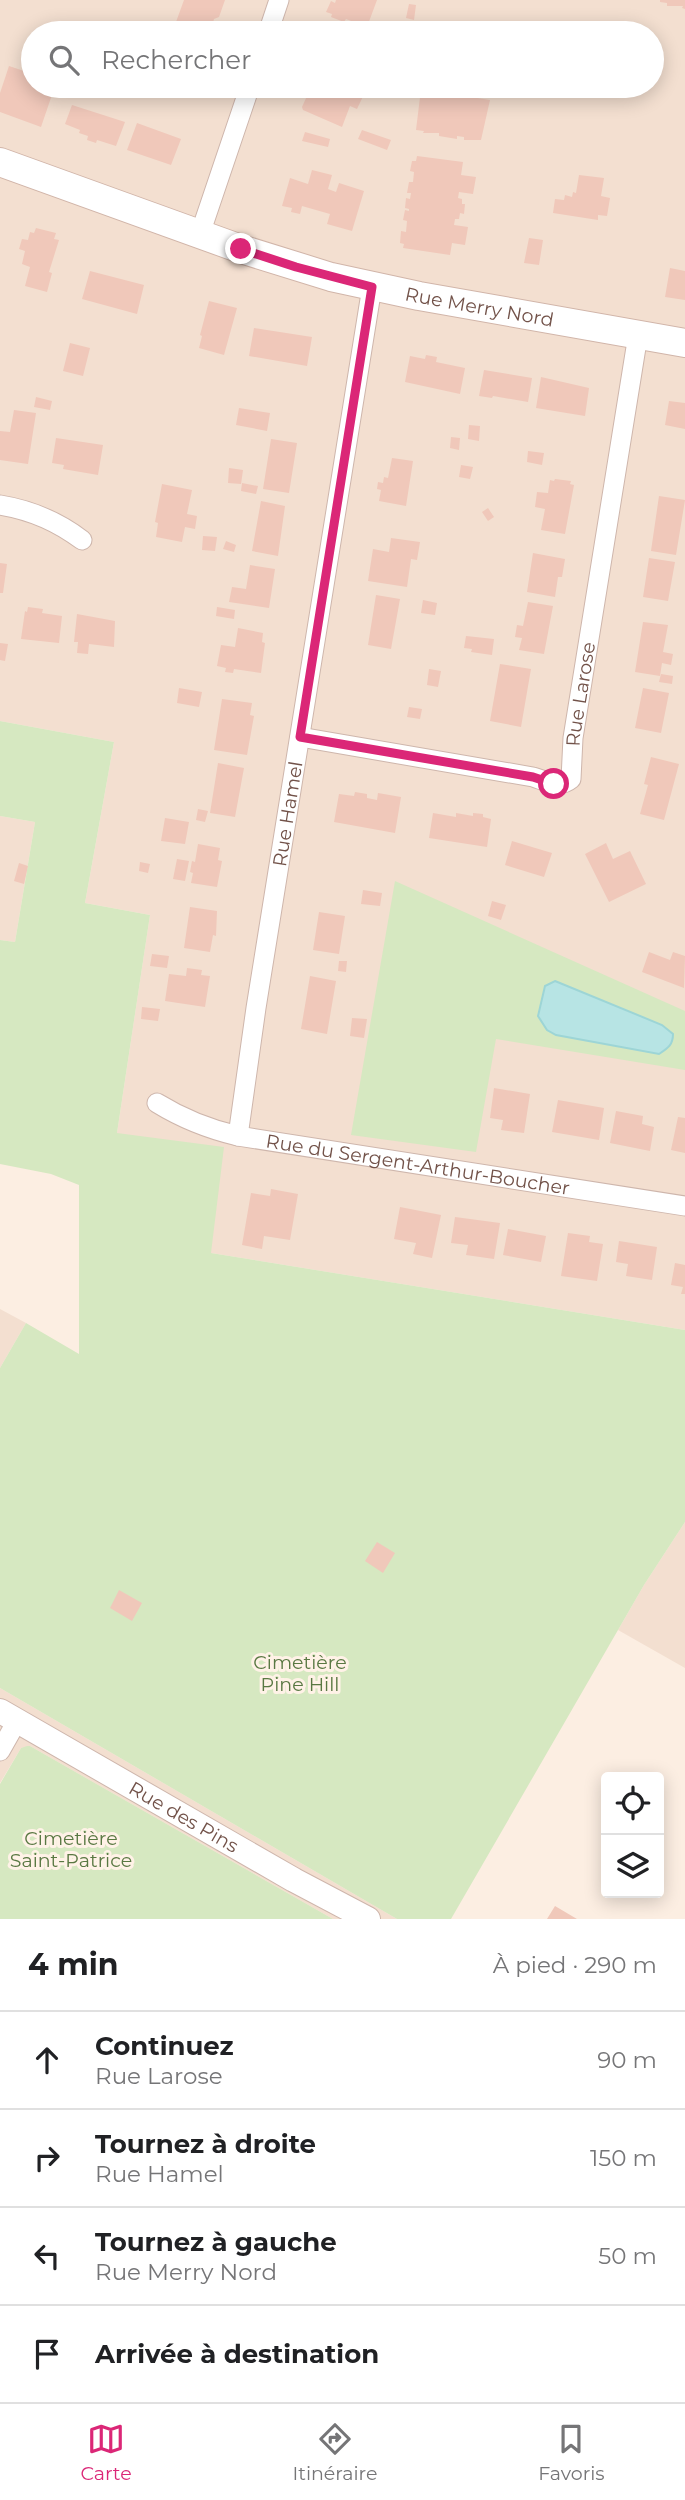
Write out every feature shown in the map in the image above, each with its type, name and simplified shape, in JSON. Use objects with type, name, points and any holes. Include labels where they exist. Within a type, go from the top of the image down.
[{"type":"main road","name":"Rue Merry Nord","points":[[0,162],[296,267],[372,287],[685,343]]},
{"type":"street","points":[[272,21],[279,0]]},
{"type":"street","points":[[200,234],[246,98]]},
{"type":"street","name":"Rue Hamel","points":[[238,1136],[372,287]]},
{"type":"street","name":"Rue Larose","points":[[300,737],[533,777],[554,784],[562,785],[571,779],[573,738],[638,335]]},
{"type":"street","points":[[0,505],[36,513],[82,540]]},
{"type":"street","name":"Rue du Sergent-Arthur-Boucher","points":[[157,1103],[202,1126],[238,1136],[685,1206]]},
{"type":"street","points":[[0,1751],[9,1716]]},
{"type":"street","name":"Rue des Pins","points":[[9,1716],[294,1880],[368,1919]]},
{"type":"shaded area","points":[[0,0],[685,0],[685,1330],[211,1253],[117,1133],[150,915],[85,903],[114,742],[0,721]]},
{"type":"shaded area","points":[[0,816],[35,822],[15,942],[0,940]]},
{"type":"shaded area","points":[[0,1309],[26,1323],[0,1368]]},
{"type":"shaded area","points":[[685,1522],[685,1668],[618,1630]]},
{"type":"shaded area","points":[[0,1688],[397,1919],[333,1919],[30,1746],[21,1748],[0,1783]]},
{"type":"green space","name":"Cimetière Pine Hill","points":[[0,721],[114,742],[85,903],[150,915],[117,1133],[224,1147],[211,1253],[685,1330],[685,1522],[644,1585],[451,1919],[397,1919],[0,1688],[0,1368],[26,1323],[79,1354],[79,1185],[51,1174],[0,1164],[0,940],[15,942],[35,822],[0,816]]},
{"type":"green space","points":[[395,881],[685,1011],[685,1070],[496,1039],[476,1152],[351,1135]]},
{"type":"green space","name":"Cimetière Saint-Patrice","points":[[27,1746],[333,1919],[0,1919],[0,1784],[21,1748]]},
{"type":"water","points":[[555,981],[662,1025],[673,1034],[671,1044],[659,1054],[556,1035],[547,1030],[538,1016],[545,986]]},
{"type":"building","points":[[184,0],[225,0],[219,17],[213,21],[176,21]]},
{"type":"building","points":[[336,0],[377,0],[369,21],[341,21],[331,17],[332,14],[326,12],[331,1],[335,3]]},
{"type":"building","points":[[660,0],[685,0],[685,9],[683,6],[667,6],[667,3]]},
{"type":"building","points":[[409,4],[416,5],[414,20],[406,18]]},
{"type":"building","points":[[9,66],[21,70],[21,98],[51,98],[41,127],[0,112],[0,93]]},
{"type":"building","points":[[306,98],[362,98],[357,109],[350,106],[342,127],[303,110]]},
{"type":"building","points":[[420,98],[490,100],[481,140],[464,140],[464,137],[457,136],[457,139],[416,130]]},
{"type":"building","points":[[72,105],[125,122],[116,146],[87,140],[88,136],[79,133],[80,130],[65,124]]},
{"type":"building","points":[[137,123],[181,139],[171,165],[127,150]]},
{"type":"building","points":[[362,130],[391,140],[387,150],[358,139]]},
{"type":"building","points":[[305,132],[330,139],[328,147],[302,141]]},
{"type":"building","points":[[417,156],[463,162],[461,175],[476,177],[473,194],[459,192],[458,198],[465,204],[464,214],[460,213],[454,225],[468,227],[465,245],[452,243],[450,255],[403,248],[404,244],[400,243],[401,231],[406,232],[407,221],[403,220],[405,210],[409,211],[405,208],[406,198],[410,199],[411,193],[407,193],[409,182],[413,182],[414,172],[410,171],[412,161],[416,161]]},
{"type":"building","points":[[312,170],[332,175],[328,189],[336,192],[339,183],[364,191],[352,231],[327,224],[330,214],[302,206],[300,214],[291,212],[292,208],[282,206],[290,178],[308,184]]},
{"type":"building","points":[[579,175],[604,178],[601,196],[610,198],[607,216],[598,215],[598,220],[553,213],[555,199],[564,200],[565,195],[572,197],[573,192],[576,193]]},
{"type":"building","points":[[36,228],[56,233],[54,239],[59,240],[49,272],[52,273],[47,292],[25,286],[30,267],[22,264],[25,251],[19,249],[22,239],[28,240],[30,232],[34,233]]},
{"type":"building","points":[[529,238],[543,240],[539,265],[524,263]]},
{"type":"building","points":[[670,268],[685,271],[685,300],[665,297]]},
{"type":"building","points":[[90,271],[144,285],[137,314],[82,299]]},
{"type":"building","points":[[209,301],[237,308],[224,355],[199,348]]},
{"type":"building","points":[[254,328],[312,337],[307,366],[249,356]]},
{"type":"building","points":[[70,343],[90,348],[83,376],[63,371]]},
{"type":"building","points":[[426,355],[437,357],[436,362],[465,368],[460,394],[405,382],[410,356],[425,359]]},
{"type":"building","points":[[484,370],[532,378],[528,402],[479,396]]},
{"type":"building","points":[[541,377],[589,388],[585,416],[536,408]]},
{"type":"building","points":[[36,397],[52,401],[50,410],[34,407]]},
{"type":"building","points":[[669,401],[685,403],[685,429],[665,425]]},
{"type":"building","points":[[239,408],[270,413],[267,431],[236,425]]},
{"type":"building","points":[[14,410],[36,413],[28,464],[0,460],[0,431],[10,432]]},
{"type":"building","points":[[469,425],[480,426],[479,441],[468,439]]},
{"type":"building","points":[[451,437],[460,438],[459,450],[450,448]]},
{"type":"building","points":[[56,438],[103,445],[98,475],[63,469],[64,465],[52,463]]},
{"type":"building","points":[[271,439],[297,443],[289,493],[263,489]]},
{"type":"building","points":[[528,451],[544,453],[542,465],[527,462]]},
{"type":"building","points":[[392,458],[413,461],[406,506],[379,501],[381,490],[377,489],[378,482],[383,483],[384,477],[388,478]]},
{"type":"building","points":[[461,465],[473,467],[470,479],[459,477]]},
{"type":"building","points":[[229,468],[243,470],[241,484],[228,483]]},
{"type":"building","points":[[550,480],[571,481],[570,484],[574,485],[565,534],[541,530],[545,509],[535,507],[537,492],[548,493]]},
{"type":"building","points":[[242,483],[258,486],[256,494],[241,491]]},
{"type":"building","points":[[162,484],[192,490],[187,514],[197,516],[195,529],[185,527],[182,542],[156,537],[158,523],[155,522]]},
{"type":"building","points":[[659,496],[685,500],[676,555],[651,551]]},
{"type":"building","points":[[261,501],[285,506],[278,556],[252,551]]},
{"type":"building","points":[[488,508],[494,517],[488,521],[482,512]]},
{"type":"building","points":[[203,536],[217,537],[215,551],[202,550]]},
{"type":"building","points":[[391,538],[420,542],[417,560],[411,559],[407,587],[368,581],[373,549],[389,552]]},
{"type":"building","points":[[226,541],[236,545],[234,552],[223,549]]},
{"type":"building","points":[[533,553],[565,559],[562,577],[558,577],[555,597],[527,592]]},
{"type":"building","points":[[649,558],[675,562],[668,601],[643,597]]},
{"type":"building","points":[[0,563],[7,564],[3,593],[0,593]]},
{"type":"building","points":[[250,565],[275,569],[269,608],[229,602],[232,587],[246,589]]},
{"type":"building","points":[[376,595],[400,599],[391,649],[368,645]]},
{"type":"building","points":[[423,600],[437,603],[435,615],[421,613]]},
{"type":"building","points":[[528,602],[553,606],[544,654],[519,650],[522,638],[515,637],[517,625],[523,626]]},
{"type":"building","points":[[28,607],[43,609],[42,613],[62,616],[59,643],[21,639]]},
{"type":"building","points":[[217,607],[235,610],[234,619],[216,616]]},
{"type":"building","points":[[77,614],[115,621],[114,647],[89,644],[88,654],[77,653],[78,642],[74,642]]},
{"type":"building","points":[[643,622],[668,625],[663,652],[673,654],[671,665],[662,663],[660,676],[635,672]]},
{"type":"building","points":[[238,628],[263,633],[262,642],[265,643],[261,673],[234,669],[233,673],[225,672],[226,668],[217,666],[221,645],[235,647]]},
{"type":"building","points":[[466,636],[494,639],[492,655],[471,652],[472,649],[464,648]]},
{"type":"building","points":[[0,643],[8,644],[5,661],[0,660]]},
{"type":"building","points":[[500,664],[531,669],[521,727],[490,721]]},
{"type":"building","points":[[429,669],[441,671],[438,687],[427,685]]},
{"type":"building","points":[[661,674],[673,676],[672,684],[659,682]]},
{"type":"building","points":[[179,688],[202,692],[199,707],[177,703]]},
{"type":"building","points":[[643,688],[669,693],[661,733],[635,728]]},
{"type":"building","points":[[222,699],[252,703],[250,715],[254,716],[247,755],[214,750]]},
{"type":"building","points":[[409,707],[422,709],[420,719],[407,717]]},
{"type":"building","points":[[651,757],[679,764],[664,820],[640,814],[648,785],[644,784]]},
{"type":"building","points":[[218,763],[244,768],[235,817],[210,813]]},
{"type":"building","points":[[355,792],[367,794],[367,798],[377,800],[378,793],[401,797],[395,833],[334,822],[339,794],[354,796]]},
{"type":"building","points":[[198,809],[208,811],[205,822],[196,820]]},
{"type":"building","points":[[433,813],[456,817],[456,813],[473,816],[473,813],[483,814],[483,817],[491,819],[487,847],[429,838]]},
{"type":"building","points":[[165,818],[189,822],[185,844],[161,841]]},
{"type":"building","points":[[512,841],[552,853],[544,877],[505,865]]},
{"type":"building","points":[[606,843],[613,859],[630,851],[646,884],[609,902],[585,854]]},
{"type":"building","points":[[198,844],[220,848],[218,860],[222,861],[217,887],[191,883],[193,873],[190,872]]},
{"type":"building","points":[[177,859],[189,861],[185,881],[173,879]]},
{"type":"building","points":[[140,862],[150,864],[148,873],[139,871]]},
{"type":"building","points":[[19,863],[28,866],[24,884],[14,881]]},
{"type":"building","points":[[363,890],[382,893],[380,906],[361,904]]},
{"type":"building","points":[[492,901],[506,905],[501,920],[488,916]]},
{"type":"building","points":[[190,907],[217,911],[216,936],[213,935],[210,952],[184,948]]},
{"type":"building","points":[[319,912],[345,916],[339,954],[313,950]]},
{"type":"building","points":[[649,952],[670,960],[673,952],[685,956],[684,988],[642,972]]},
{"type":"building","points":[[152,954],[169,956],[167,968],[150,966]]},
{"type":"building","points":[[339,961],[347,961],[346,972],[338,971]]},
{"type":"building","points":[[187,968],[202,970],[201,975],[210,976],[205,1007],[165,1001],[169,974],[186,976]]},
{"type":"building","points":[[310,976],[336,981],[327,1034],[301,1029]]},
{"type":"building","points":[[142,1007],[160,1009],[158,1021],[141,1019]]},
{"type":"building","points":[[352,1018],[367,1019],[364,1038],[350,1036]]},
{"type":"building","points":[[494,1088],[530,1094],[524,1133],[501,1130],[503,1120],[490,1118]]},
{"type":"building","points":[[558,1100],[604,1108],[599,1140],[552,1132]]},
{"type":"building","points":[[616,1111],[643,1116],[642,1124],[654,1127],[650,1151],[610,1143]]},
{"type":"building","points":[[678,1117],[685,1118],[685,1153],[671,1150]]},
{"type":"building","points":[[271,1189],[298,1194],[290,1240],[264,1236],[262,1249],[242,1245],[251,1193],[270,1196]]},
{"type":"building","points":[[400,1207],[441,1215],[432,1258],[413,1254],[416,1243],[394,1239]]},
{"type":"building","points":[[455,1217],[500,1223],[494,1259],[466,1255],[468,1245],[451,1243]]},
{"type":"building","points":[[508,1229],[546,1236],[541,1262],[503,1255]]},
{"type":"building","points":[[568,1233],[590,1236],[589,1242],[603,1244],[597,1281],[561,1276]]},
{"type":"building","points":[[619,1241],[657,1247],[652,1280],[626,1276],[628,1264],[616,1262]]},
{"type":"building","points":[[675,1263],[685,1265],[685,1294],[681,1294],[683,1287],[671,1285]]},
{"type":"building","points":[[377,1542],[395,1553],[383,1573],[365,1561]]},
{"type":"building","points":[[119,1590],[142,1603],[132,1621],[110,1608]]},
{"type":"building","points":[[555,1906],[577,1919],[547,1919]]},
{"type":"route","points":[[241,249],[372,287],[300,737],[533,777],[554,784]]}]
